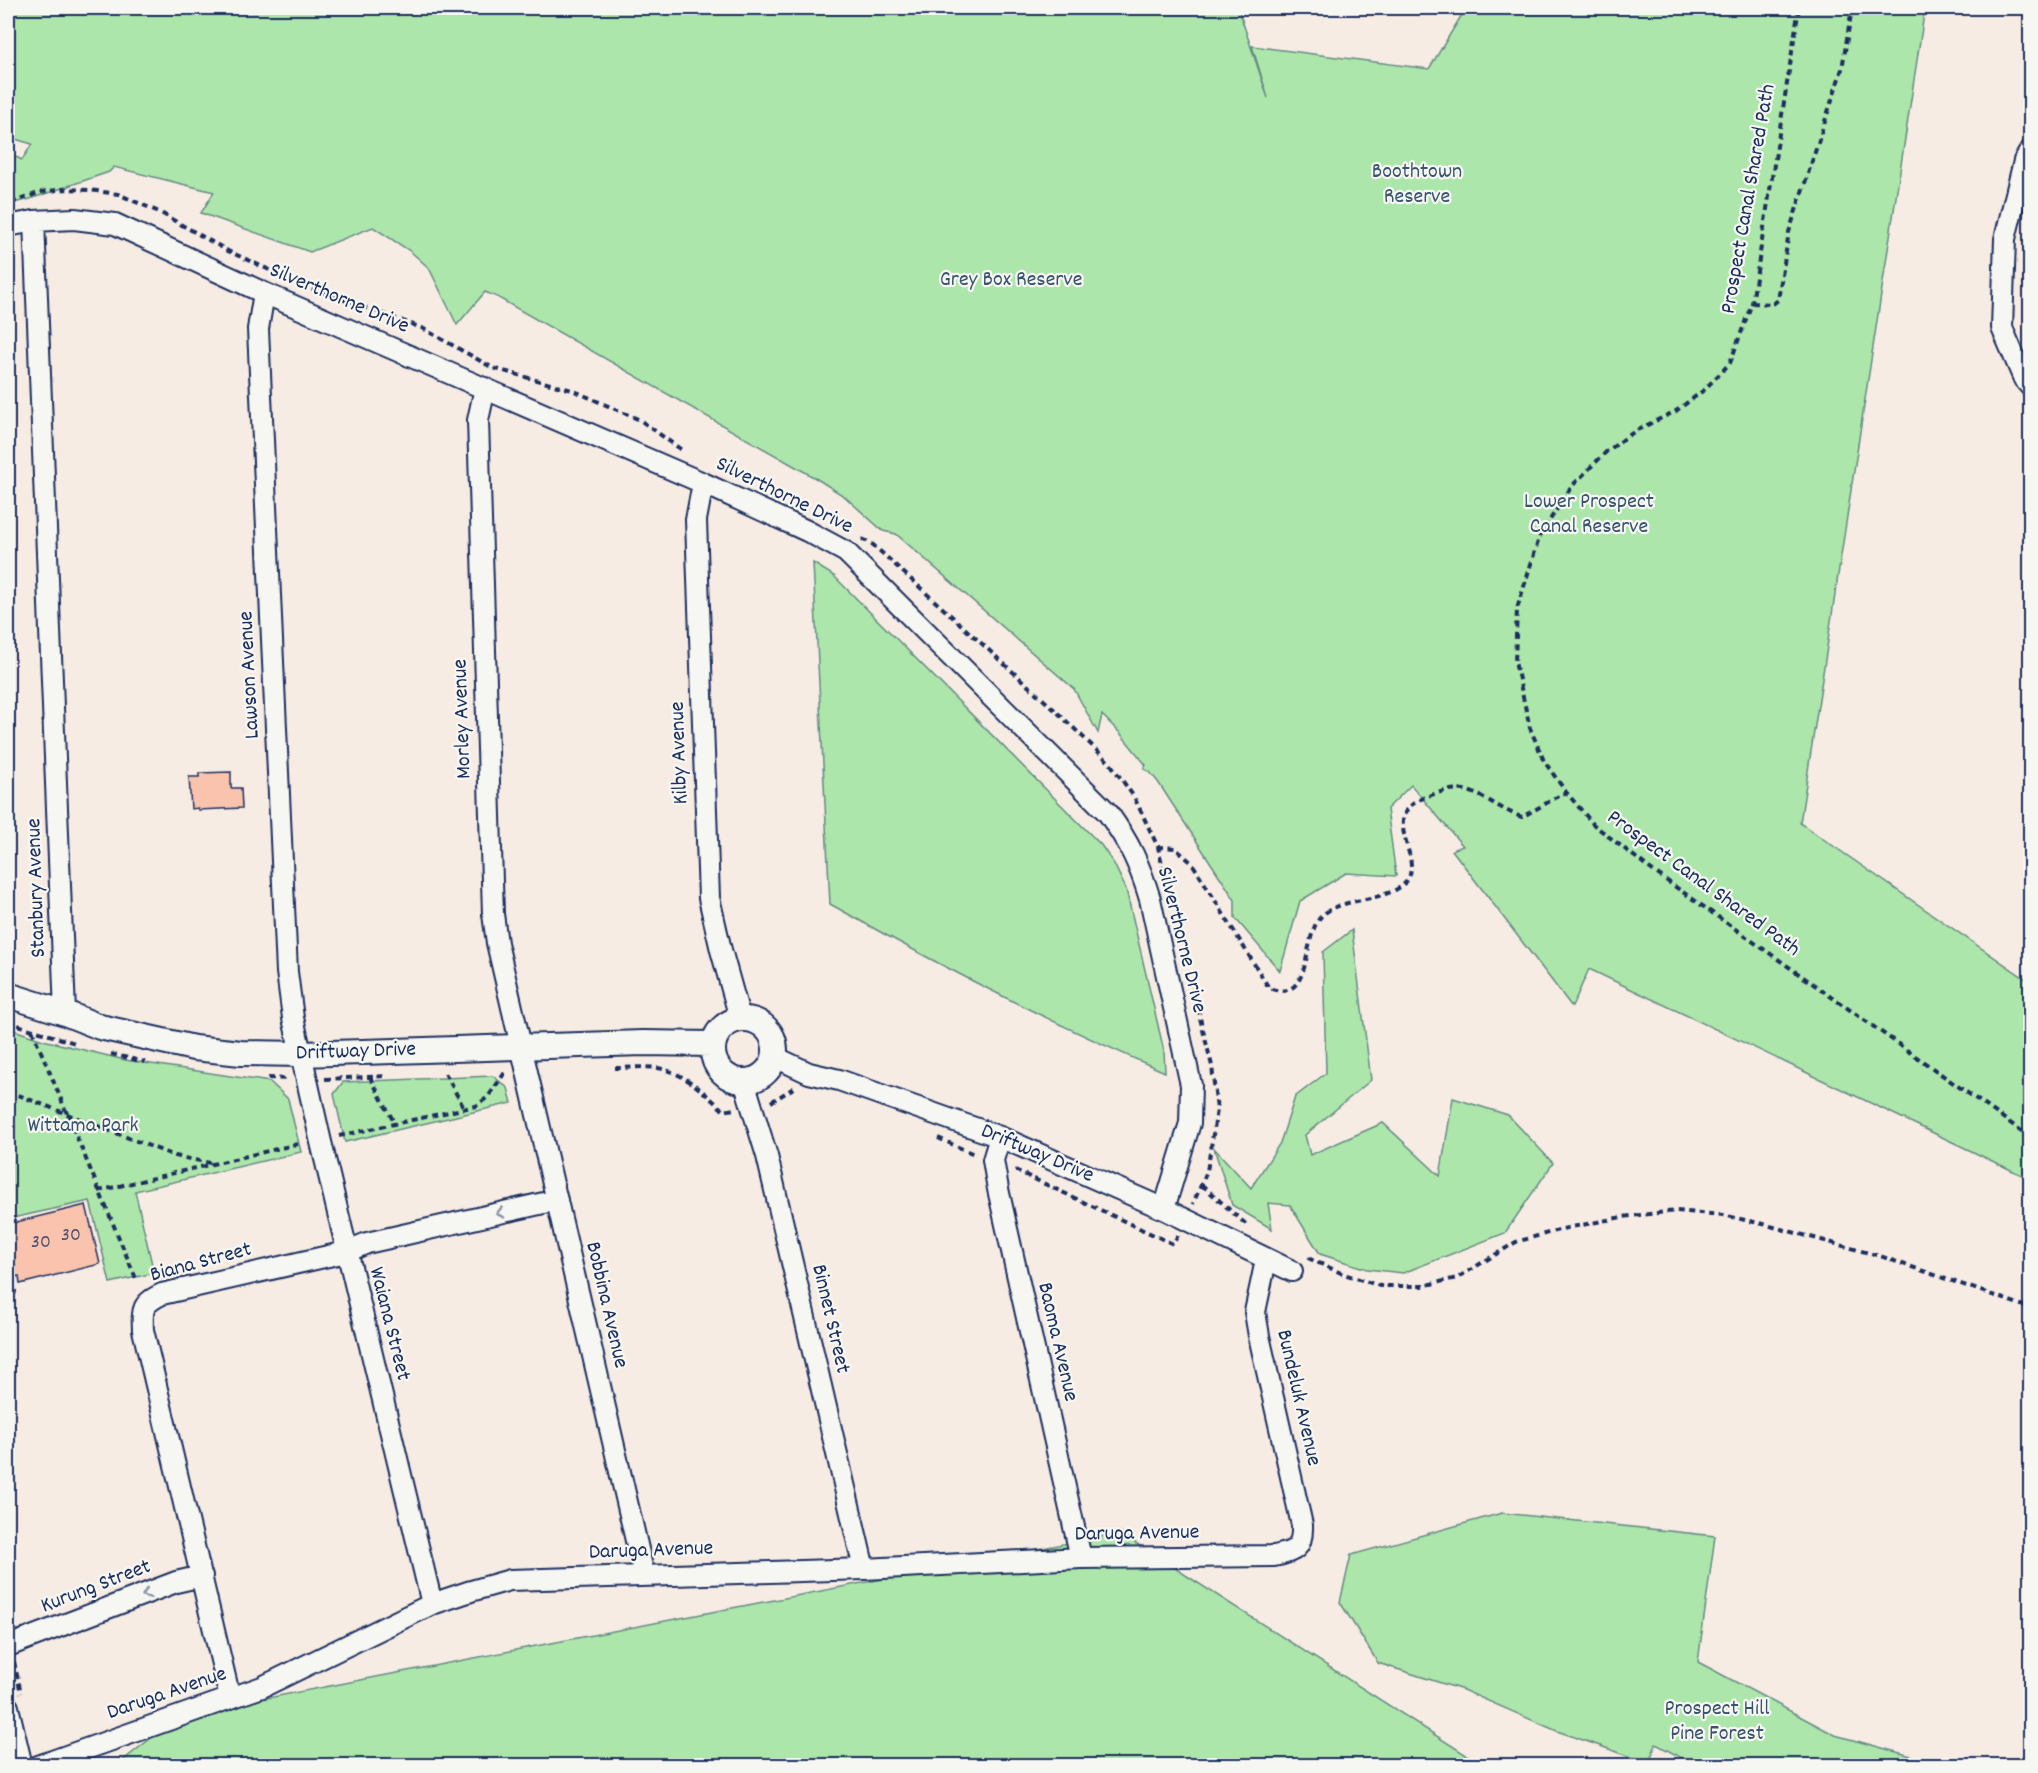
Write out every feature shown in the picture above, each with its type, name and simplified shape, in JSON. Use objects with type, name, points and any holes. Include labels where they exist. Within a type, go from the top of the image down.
[{"type":"street","points":[[2031,151],[2024,161],[2006,239],[2002,328],[2024,379],[2031,386]]},
{"type":"street","name":"Silverthorne Drive","points":[[8,226],[34,221],[74,219],[115,224],[264,293],[703,483],[807,531],[846,552],[1108,813],[1129,842],[1141,869],[1150,900],[1191,1085],[1190,1123],[1164,1209]]},
{"type":"street","name":"Stanbury Avenue","points":[[34,221],[65,1013]]},
{"type":"street","name":"Lawson Avenue","points":[[264,293],[258,329],[286,972],[301,1054]]},
{"type":"street","name":"Morley Avenue","points":[[485,388],[478,420],[493,914],[497,943],[521,1046]]},
{"type":"street","name":"Kilby Avenue","points":[[703,483],[696,520],[709,898],[740,1018]]},
{"type":"street","name":"Driftway Drive","points":[[8,995],[100,1027],[194,1048],[241,1053],[301,1054],[643,1043],[712,1044]]},
{"type":"street","points":[[740,1018],[752,1019],[768,1029],[773,1038],[775,1057],[769,1069],[758,1078],[744,1081],[734,1079],[718,1067],[712,1044],[717,1033],[728,1023],[740,1018]]},
{"type":"street","name":"Bobbina Avenue","points":[[521,1046],[644,1575]]},
{"type":"street","name":"Waiana Street","points":[[301,1054],[346,1252],[432,1604]]},
{"type":"street","name":"Driftway Drive","points":[[775,1057],[808,1073],[839,1080],[1000,1137],[1164,1209],[1266,1260],[1296,1263]]},
{"type":"street","name":"Binnet Street","points":[[744,1081],[767,1156],[864,1569]]},
{"type":"street","name":"Baoma Avenue","points":[[1000,1137],[993,1160],[998,1189],[1082,1558]]},
{"type":"street","name":"Biana Street","points":[[230,1698],[143,1330],[142,1311],[149,1301],[162,1294],[557,1200]]},
{"type":"street","name":"Bundeluk Avenue","points":[[1266,1260],[1256,1312],[1259,1336],[1302,1525],[1302,1535],[1298,1546]]},
{"type":"street","name":"Daruga Avenue","points":[[38,1766],[262,1687],[432,1604],[510,1580],[864,1569],[1082,1558],[1274,1556],[1290,1553],[1298,1546]]},
{"type":"street","name":"Kurung Street","points":[[8,1646],[176,1582],[201,1576]]},
{"type":"street","points":[[8,1707],[22,1766]]},
{"type":"path","name":"Prospect Canal Shared Path","points":[[1799,8],[1752,303],[1730,363],[1704,390],[1676,411],[1635,431],[1606,452],[1572,486],[1540,535],[1517,609],[1515,662],[1530,728],[1544,761],[1594,825],[1653,871],[2031,1137]]},
{"type":"path","points":[[1752,303],[1773,304],[1778,300],[1789,232],[1842,69],[1852,8]]},
{"type":"path","points":[[1158,847],[1175,848],[1192,863],[1269,987],[1280,992],[1290,990],[1299,981],[1316,923],[1325,912],[1338,906],[1387,894],[1403,884],[1410,875],[1412,868],[1403,832],[1404,816],[1415,801],[1446,790],[1460,790],[1476,794],[1506,812],[1522,817],[1566,792]]},
{"type":"path","points":[[32,1030],[137,1281]]},
{"type":"path","points":[[98,1191],[320,1138],[337,1137],[476,1106],[488,1097],[507,1070]]},
{"type":"path","points":[[445,1073],[464,1108]]},
{"type":"path","points":[[370,1076],[395,1124]]},
{"type":"path","points":[[8,1091],[175,1156],[214,1164]]},
{"type":"path","points":[[1202,1185],[1250,1228]]},
{"type":"path","points":[[1296,1263],[1341,1273],[1380,1286],[1422,1286],[1457,1278],[1516,1242],[1562,1229],[1622,1217],[1676,1211],[1723,1215],[1880,1256],[2031,1308]]},
{"type":"green space","points":[[9,8],[1238,8],[1268,98],[1252,46],[1429,69],[1466,8],[1925,8],[1800,823],[2030,982],[2030,1179],[1589,969],[1572,1007],[1452,850],[1463,846],[1411,785],[1387,809],[1396,876],[1346,873],[1300,901],[1280,971],[1235,918],[1235,900],[1158,782],[1150,772],[1144,769],[1146,765],[1120,733],[1102,715],[1098,733],[1074,689],[896,534],[883,531],[844,496],[817,479],[497,297],[485,292],[457,325],[429,268],[410,251],[373,227],[310,252],[201,213],[214,192],[114,167],[109,172],[27,200],[8,204],[8,153],[22,160],[32,144],[8,137]]},
{"type":"green space","points":[[813,563],[834,576],[1101,845],[1114,864],[1126,889],[1164,1051],[1165,1072],[1080,1034],[995,992],[830,904]]},
{"type":"green space","points":[[1352,930],[1371,1080],[1305,1135],[1310,1155],[1383,1123],[1440,1176],[1453,1098],[1508,1115],[1553,1163],[1505,1233],[1403,1273],[1367,1269],[1320,1254],[1290,1205],[1268,1203],[1272,1229],[1232,1205],[1214,1148],[1251,1188],[1280,1143],[1295,1097],[1326,1073],[1323,952]]},
{"type":"green space","name":"Wittama Park","points":[[8,1028],[43,1040],[125,1060],[270,1082],[288,1099],[301,1152],[135,1191],[154,1273],[110,1283],[90,1201],[8,1219]]},
{"type":"green space","points":[[493,1076],[508,1088],[512,1103],[345,1142],[334,1094],[343,1082]]},
{"type":"green space","name":"Prospect Hill Pine Forest","points":[[1502,1513],[1715,1536],[1698,1662],[1835,1735],[1944,1765],[1695,1765],[1656,1744],[1649,1763],[1557,1731],[1463,1690],[1378,1663],[1340,1602],[1351,1555]]},
{"type":"green space","points":[[1120,1533],[1482,1765],[116,1766],[180,1715]]},
{"type":"building","points":[[231,772],[231,788],[241,788],[242,808],[191,809],[189,777],[199,777],[199,773]]},
{"type":"building","points":[[86,1205],[100,1264],[20,1284],[19,1276],[8,1279],[8,1224]]},
{"type":"park label","name":"Boothtown Reserve","points":[[1417,184]]},
{"type":"park label","name":"Grey Box Reserve","points":[[1011,280]]},
{"type":"park label","name":"Lower Prospect Canal Reserve","points":[[1589,514]]}]
